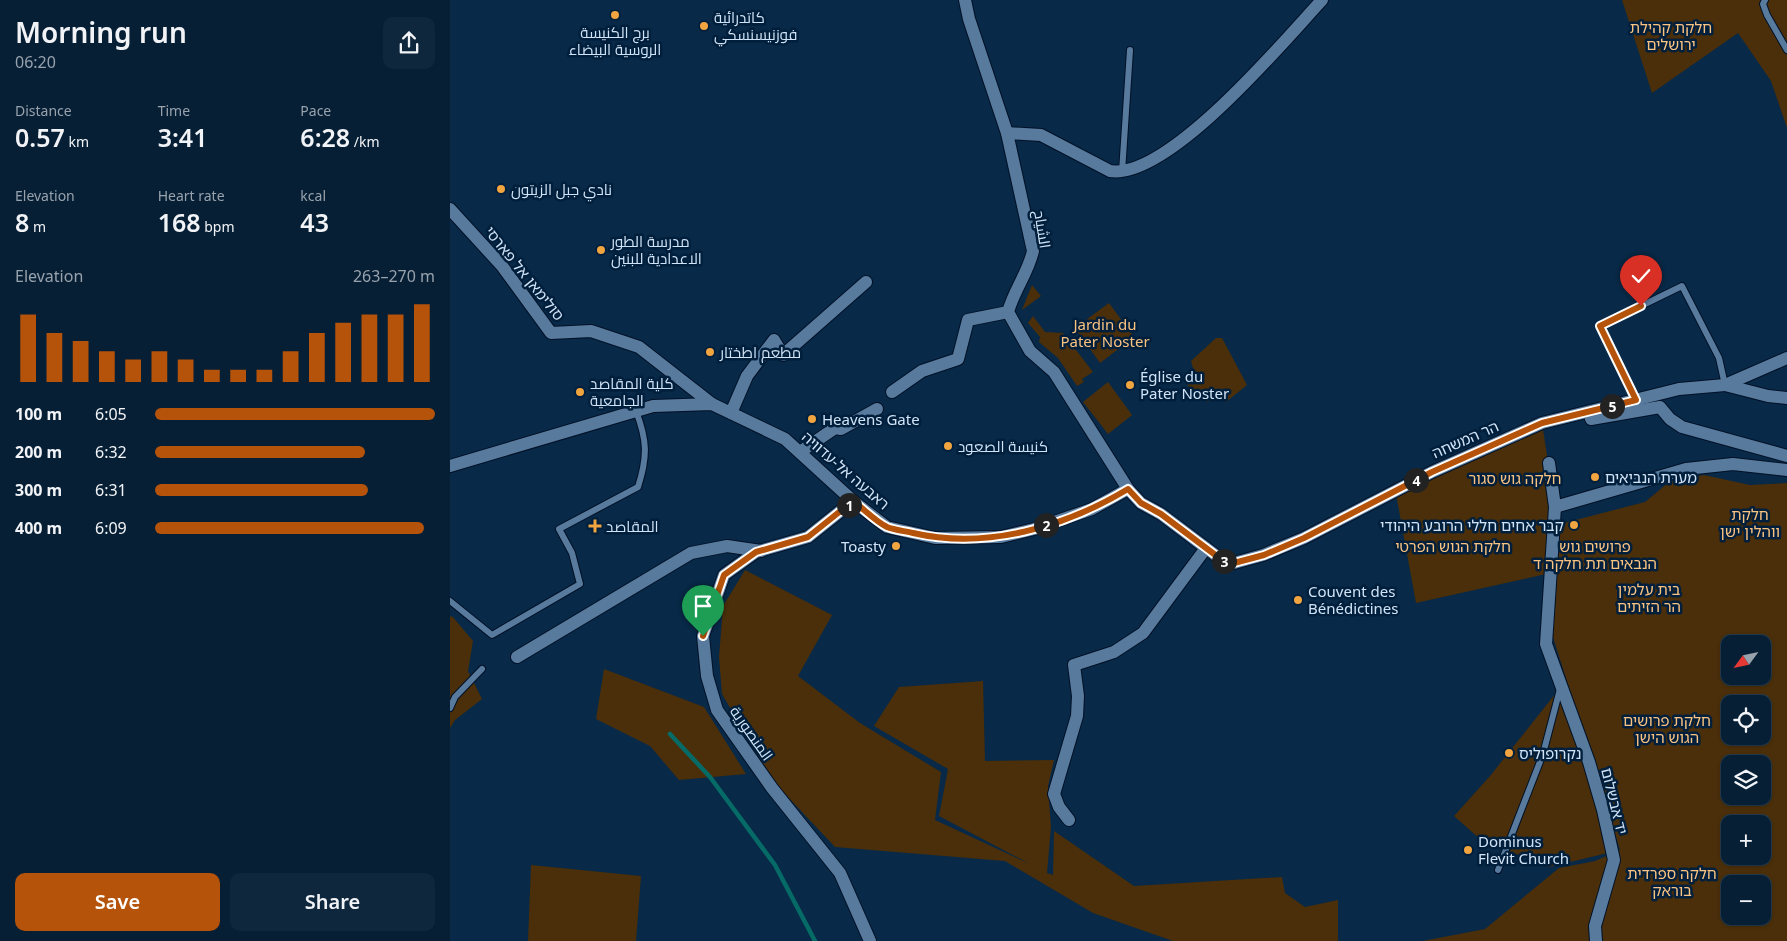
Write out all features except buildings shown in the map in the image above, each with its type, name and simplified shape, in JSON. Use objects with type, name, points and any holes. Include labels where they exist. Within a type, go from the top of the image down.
[{"type":"street","name":"الشياح","points":[[964,0],[1007,133],[1033,251],[1030,266],[1011,302],[1008,312]]},
{"type":"street","points":[[1007,133],[1041,135],[1110,171],[1122,173],[1137,168],[1178,142],[1224,106],[1322,0]]},
{"type":"street","name":"סולימאן אל פארסי","points":[[450,209],[502,266],[551,333],[591,331],[639,348],[712,404]]},
{"type":"street","points":[[731,413],[747,376],[776,338],[783,355],[866,282]]},
{"type":"street","points":[[892,392],[922,371],[958,359],[968,320],[1008,312],[1030,351],[1054,372],[1128,489],[1141,503],[1161,514],[1206,548],[1143,633],[1114,652],[1074,665],[1078,696],[1076,716],[1054,794],[1059,807],[1069,820]]},
{"type":"street","name":"הר המשחה","points":[[1206,548],[1222,560],[1234,563],[1264,555],[1304,538],[1432,472],[1542,423],[1679,389],[1725,385],[1787,358]]},
{"type":"street","name":"הר המשחה","points":[[1725,385],[1768,396],[1787,398]]},
{"type":"street","name":"ראבעה אל-עדוויה","points":[[450,466],[653,406],[712,404],[785,438],[853,501],[887,526],[935,538],[1001,537],[1034,529],[1092,509],[1128,489]]},
{"type":"street","points":[[1542,423],[1565,423],[1660,407],[1670,419],[1682,427],[1787,456]]},
{"type":"street","points":[[800,452],[835,428],[841,429],[877,410]]},
{"type":"street","name":"יד אבשלום","points":[[1549,463],[1555,507],[1546,644],[1560,687],[1589,762],[1603,810],[1614,860],[1595,926],[1596,941]]},
{"type":"street","points":[[1555,507],[1686,469],[1733,464],[1787,470]]},
{"type":"street","name":"المنصورية","points":[[853,501],[808,537],[761,551],[724,575],[703,636],[707,676],[717,710],[772,788],[840,873],[870,941]]},
{"type":"street","points":[[517,657],[691,553],[727,546],[761,551]]},
{"type":"lane","points":[[1765,0],[1763,4],[1767,15],[1787,50]]},
{"type":"lane","points":[[1122,173],[1130,50]]},
{"type":"lane","points":[[1636,400],[1600,326],[1682,286],[1719,358],[1725,385]]},
{"type":"lane","points":[[450,601],[492,635],[580,584],[572,553],[559,529],[638,487],[645,464],[645,436],[636,411]]},
{"type":"lane","points":[[450,708],[454,697],[482,669]]},
{"type":"lane","points":[[1498,870],[1543,754],[1560,687]]},
{"type":"green space","name":"חלקת קהילת ירושלים","points":[[1622,0],[1787,0],[1787,128],[1771,81],[1738,33],[1652,93]]},
{"type":"green space","points":[[1032,285],[1041,296],[1022,310]]},
{"type":"green space","name":"Jardin du Pater Noster","points":[[1109,303],[1134,337],[1100,363],[1075,328]]},
{"type":"green space","points":[[1033,316],[1045,332],[1063,333],[1093,372],[1082,379],[1084,382],[1077,386],[1058,358],[1039,342],[1040,337],[1028,323]]},
{"type":"green space","points":[[1216,338],[1222,338],[1247,385],[1226,402],[1220,393],[1207,402],[1200,392],[1195,395],[1184,380],[1194,372],[1191,361]]},
{"type":"green space","points":[[1108,382],[1132,415],[1108,434],[1083,402]]},
{"type":"green space","points":[[1542,423],[1555,507],[1546,574],[1416,603],[1396,494]]},
{"type":"green space","name":"בית עלמין הר הזיתים","points":[[1704,475],[1750,485],[1787,483],[1787,941],[1423,941],[1485,929],[1559,868],[1595,861],[1620,850],[1553,637],[1560,524],[1645,502],[1669,482]]},
{"type":"green space","points":[[745,570],[832,615],[798,676],[860,723],[941,772],[935,820],[1030,864],[939,816],[948,769],[874,726],[899,687],[983,681],[985,761],[1054,760],[1048,786],[1051,827],[1047,873],[1053,875],[1054,831],[1134,886],[1282,877],[1285,893],[1305,907],[1338,900],[1338,941],[1173,941],[1093,913],[1005,861],[835,847],[770,778],[722,694],[719,657],[723,606]]},
{"type":"green space","points":[[452,616],[473,641],[468,671],[482,699],[455,720],[450,728],[450,617]]},
{"type":"green space","points":[[604,669],[704,707],[746,774],[679,780],[650,746],[596,719]]},
{"type":"green space","points":[[1556,693],[1588,771],[1608,853],[1549,867],[1481,840],[1454,816],[1490,776]]},
{"type":"green space","points":[[531,865],[641,876],[636,941],[528,941]]},
{"type":"waterway","points":[[670,734],[710,777],[775,865],[815,941]]},
{"type":"place","name":"برج الكنيسة الروسية البيضاء","points":[[615,15]]},
{"type":"place","name":"كاتدرائية فوزنيسنسكي","points":[[704,26]]},
{"type":"place","name":"نادي جبل الزيتون","points":[[501,189]]},
{"type":"place","name":"مدرسة الطور الاعدادية للبنين","points":[[601,250]]},
{"type":"place","name":"مطعم اطختار","points":[[710,352]]},
{"type":"place","name":"Église du Pater Noster","points":[[1130,385]]},
{"type":"place","name":"كلية المقاصد الجامعية","points":[[580,392]]},
{"type":"place","name":"Heavens Gate","points":[[812,419]]},
{"type":"place","name":"كنيسة الصعود","points":[[948,446]]},
{"type":"place","name":"מערת הנביאים","points":[[1595,477]]},
{"type":"place","name":"קבר אחים חללי הרובע היהודי","points":[[1574,525]]},
{"type":"place","name":"المقاصد","points":[[595,526]]},
{"type":"place","name":"Toasty","points":[[896,546]]},
{"type":"place","name":"Couvent des Bénédictines","points":[[1298,600]]},
{"type":"place","name":"נקרופוליס","points":[[1509,753]]},
{"type":"place","name":"Dominus Flevit Church","points":[[1468,850]]},
{"type":"route","points":[[703,636],[712,605],[724,575],[756,552],[808,537],[853,501],[887,526],[935,538],[1001,537],[1034,529],[1092,509],[1128,489],[1141,503],[1161,514],[1222,560],[1234,563],[1264,555],[1304,538],[1432,472],[1542,423],[1636,400],[1600,326],[1641,306]]},
{"type":"park label","name":"חלקה גוש סגור","points":[[1515,478]]},
{"type":"park label","name":"חלקת ווהלין ישן","points":[[1750,522]]},
{"type":"park label","name":"חלקת הגוש הפרטי","points":[[1453,546]]},
{"type":"park label","name":"פרושים גוש הנבאים תת חלקה ד","points":[[1595,554]]},
{"type":"park label","name":"חלקת פרושים הגוש הישן","points":[[1667,728]]},
{"type":"park label","name":"חלקה ספרדית בוראק","points":[[1672,882]]}]
